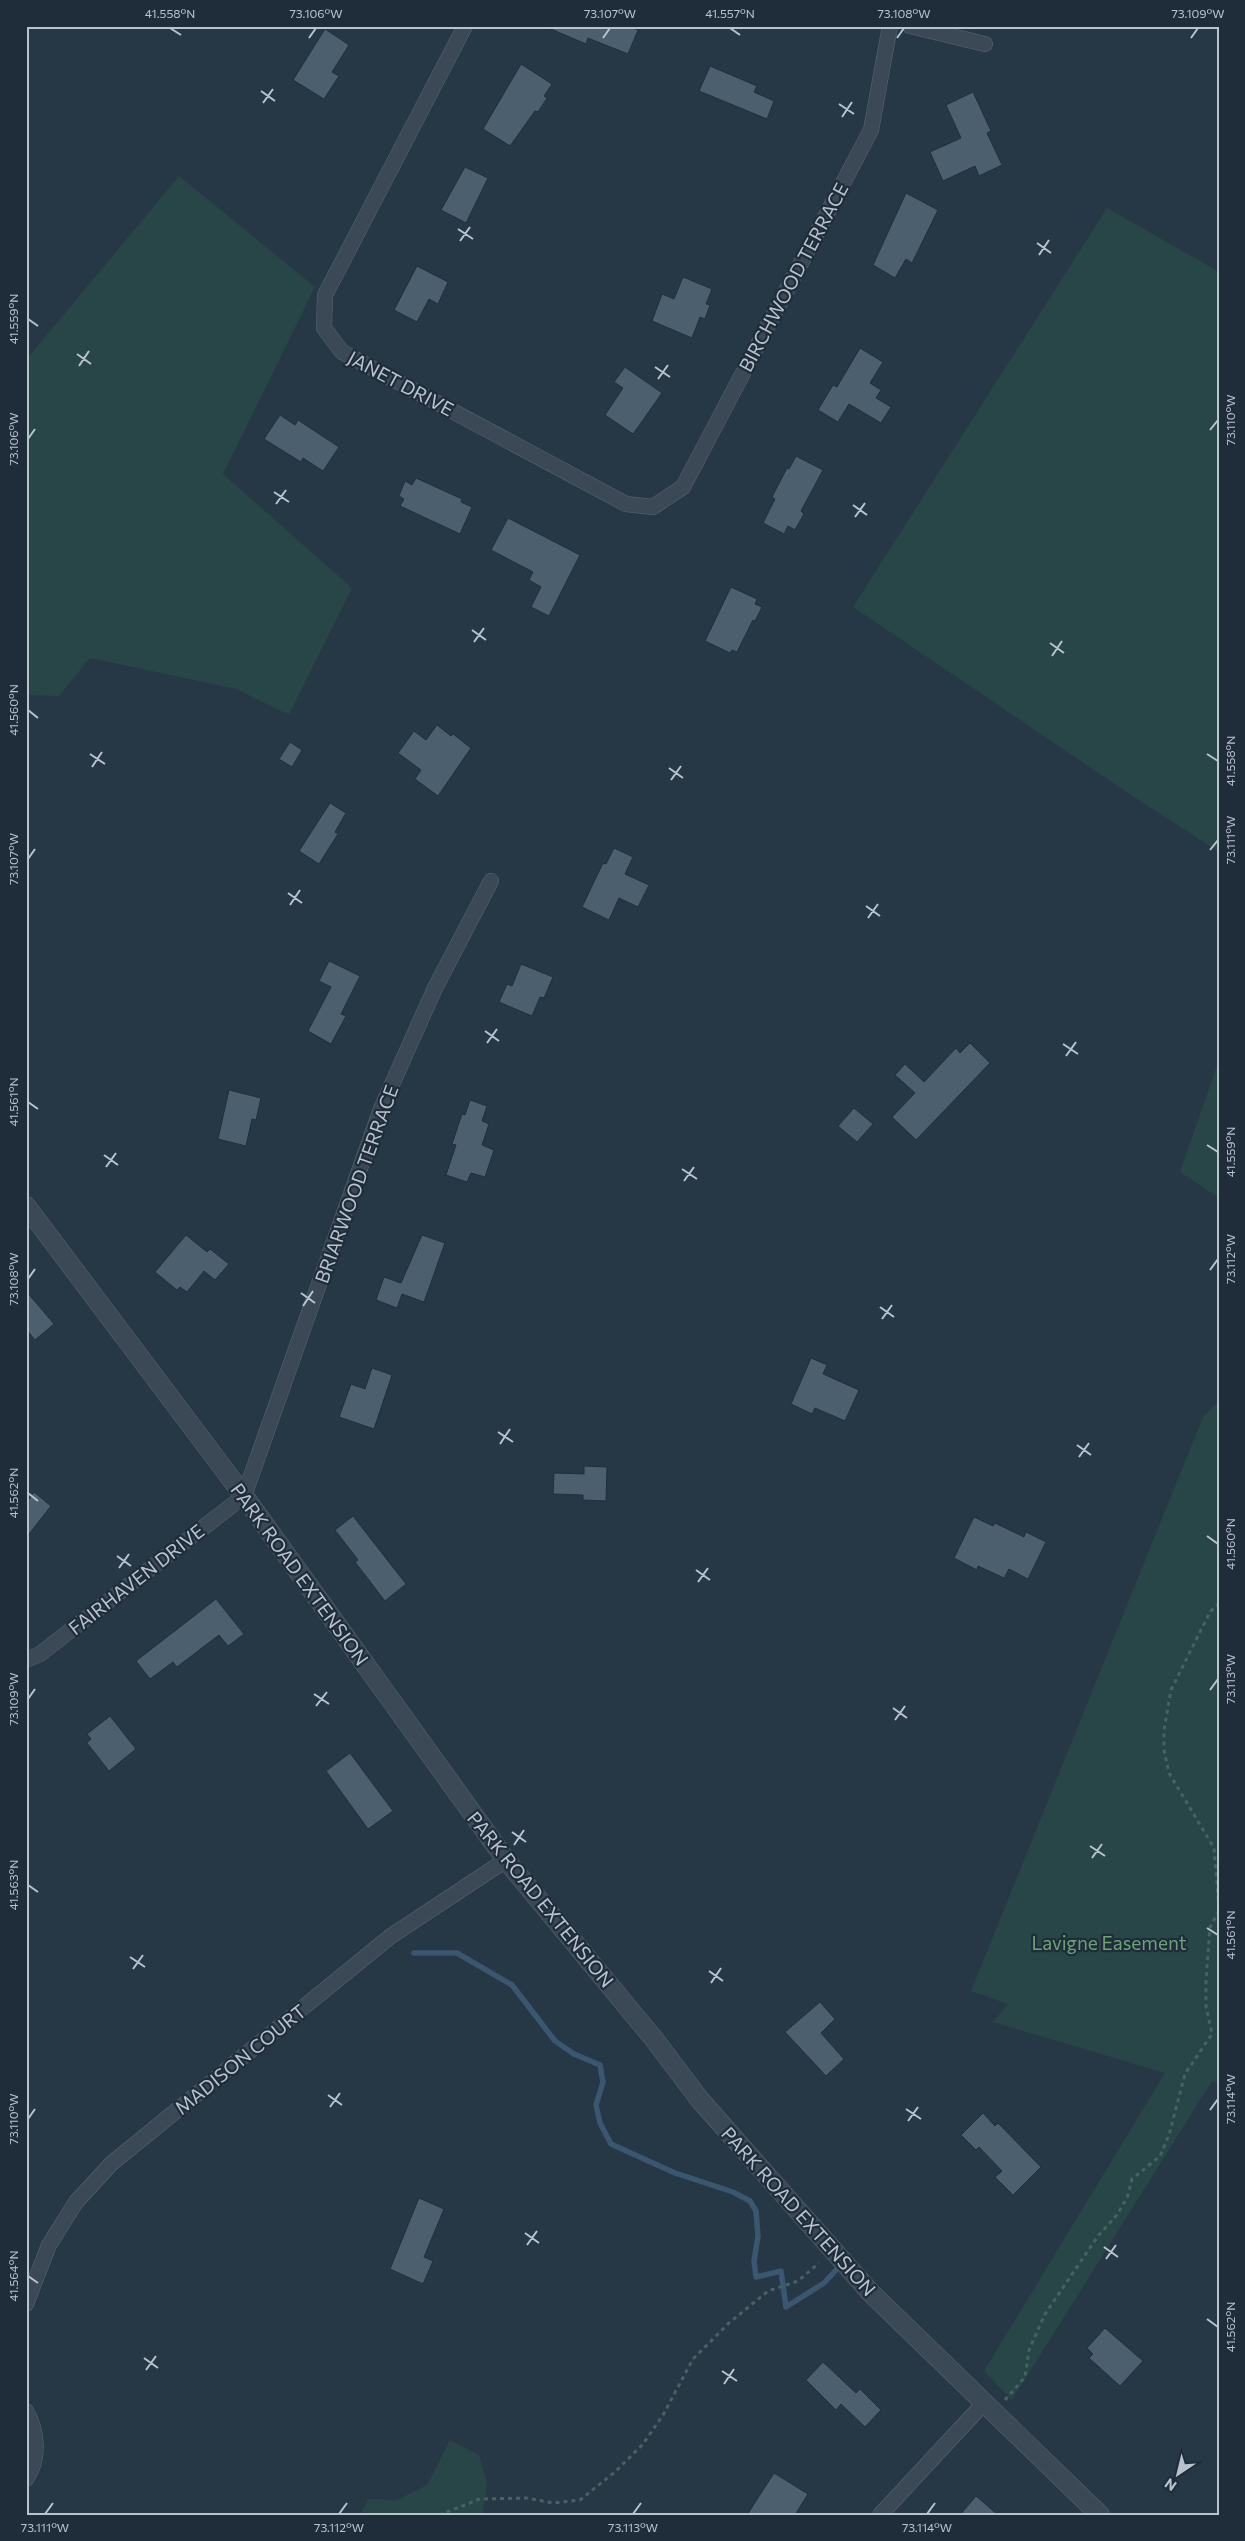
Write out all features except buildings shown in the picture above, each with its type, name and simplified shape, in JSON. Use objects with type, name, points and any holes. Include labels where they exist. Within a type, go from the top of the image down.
[{"type":"street","name":"JANET DRIVE","points":[[465,26],[325,294],[324,328],[342,352],[626,504],[654,507]]},
{"type":"street","name":"BIRCHWOOD TERRACE","points":[[654,507],[683,487],[871,130],[890,26]]},
{"type":"street","points":[[910,26],[985,44]]},
{"type":"street","name":"BRIARWOOD TERRACE","points":[[244,1496],[381,1110],[435,988],[491,881]]},
{"type":"street","name":"PARK ROAD EXTENSION","points":[[26,1206],[244,1496],[506,1860],[654,2038],[700,2100],[870,2292],[989,2405],[1100,2515]]},
{"type":"street","name":"FAIRHAVEN DRIVE","points":[[26,1660],[40,1654],[244,1496]]},
{"type":"street","name":"MADISON COURT","points":[[26,2304],[49,2245],[76,2202],[112,2163],[392,1936],[506,1860]]},
{"type":"street","points":[[880,2515],[989,2405]]},
{"type":"street","points":[[26,2411],[35,2433],[36,2454],[26,2479]]},
{"type":"path","points":[[989,2405],[1008,2398],[1025,2377],[1029,2350],[1045,2314],[1098,2236],[1116,2216],[1127,2198],[1132,2179],[1160,2156],[1169,2135],[1185,2074],[1212,2034],[1206,2006],[1206,1981],[1210,1927],[1219,1910],[1214,1848],[1169,1773],[1164,1750],[1164,1730],[1171,1690],[1207,1619],[1219,1603]]},
{"type":"path","points":[[439,2515],[480,2498],[526,2498],[553,2504],[580,2500],[616,2472],[643,2444],[663,2415],[693,2359],[729,2323],[768,2291],[798,2281],[815,2268],[831,2248]]},
{"type":"green space","points":[[179,176],[315,287],[223,474],[352,588],[289,715],[236,689],[90,658],[59,696],[26,695],[26,360]]},
{"type":"green space","points":[[1107,208],[1219,272],[1219,852],[1128,793],[853,607]]},
{"type":"green space","points":[[1219,1060],[1219,1198],[1180,1172]]},
{"type":"green space","name":"Lavigne Easement","points":[[1219,1400],[1219,2083],[1212,2081],[1012,2400],[984,2371],[1165,2073],[993,2022],[1008,2004],[971,1991],[1203,1417]]},
{"type":"green space","points":[[450,2440],[479,2455],[487,2483],[483,2515],[360,2515],[368,2499],[397,2500],[427,2485]]},
{"type":"waterway","points":[[414,1953],[457,1953],[512,1985],[555,2041],[574,2054],[600,2065],[603,2082],[596,2105],[600,2123],[611,2144],[675,2173],[733,2192],[750,2201],[756,2211],[758,2236],[754,2261],[756,2277],[781,2271],[786,2307],[824,2283],[836,2270]]}]
